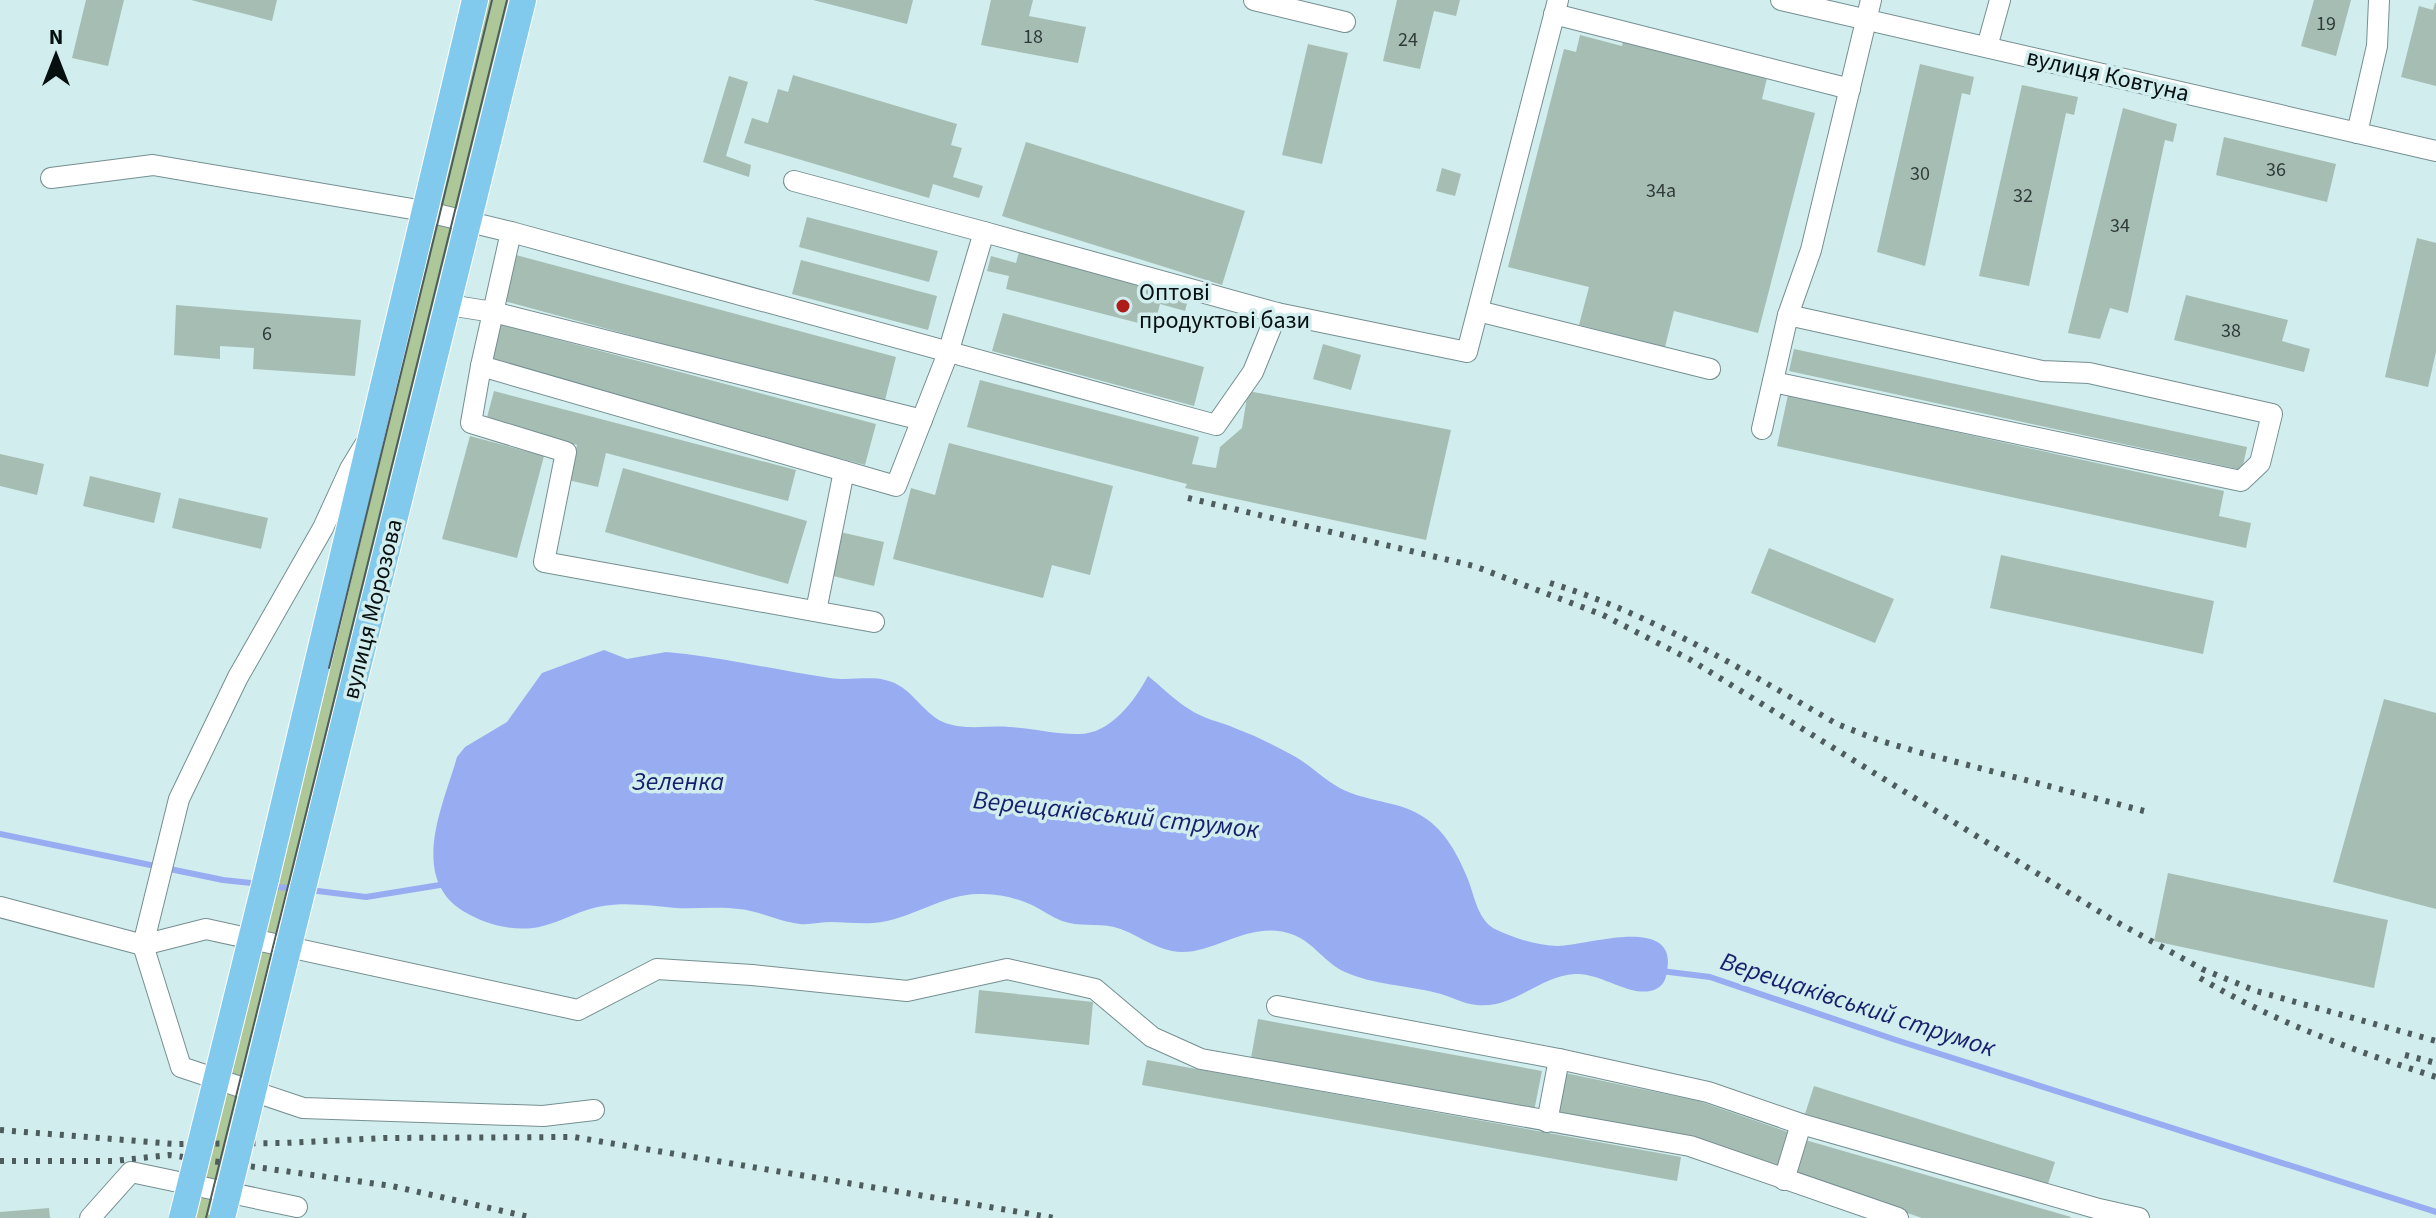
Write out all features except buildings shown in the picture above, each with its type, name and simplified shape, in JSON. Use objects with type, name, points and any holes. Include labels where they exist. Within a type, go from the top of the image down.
[{"type":"main road","name":"вулиця Морозова","points":[[182,1218],[475,0]]},
{"type":"main road","name":"вулиця Морозова","points":[[222,1218],[523,0]]},
{"type":"street","points":[[1254,0],[1345,22]]},
{"type":"street","name":"вулиця Ковтуна","points":[[1781,0],[1869,10],[1987,47],[2436,151]]},
{"type":"street","points":[[1987,47],[2000,0]]},
{"type":"street","points":[[2357,133],[2377,46],[2379,0]]},
{"type":"street","points":[[794,181],[1277,313],[1467,352],[1556,7],[1850,89]]},
{"type":"street","points":[[1762,429],[1788,315],[1811,250],[1869,10]]},
{"type":"street","points":[[51,178],[153,165],[424,211],[511,232],[1216,425],[1253,372],[1277,313]]},
{"type":"street","points":[[511,232],[471,423],[566,452],[544,562],[874,622]]},
{"type":"street","points":[[481,366],[896,486],[948,353],[984,232]]},
{"type":"street","points":[[449,305],[493,312],[922,420]]},
{"type":"street","points":[[1478,311],[1710,369]]},
{"type":"street","points":[[1773,382],[2241,481],[2260,463],[2272,414],[2089,373],[2042,371],[1788,315]]},
{"type":"street","points":[[370,436],[350,469],[323,528],[238,677],[179,799],[143,945],[181,1067],[303,1108],[543,1116],[594,1110]]},
{"type":"street","points":[[816,611],[844,471]]},
{"type":"street","points":[[0,907],[143,945],[206,929],[578,1010],[657,969],[907,991],[1007,969],[1095,989],[1152,1037],[1201,1059],[1690,1146],[1898,1218]]},
{"type":"street","points":[[1277,1006],[1559,1059],[1708,1092],[1801,1124],[2098,1214],[2139,1218]]},
{"type":"street","points":[[1547,1122],[1559,1059]]},
{"type":"street","points":[[1784,1180],[1801,1124]]},
{"type":"street","points":[[90,1218],[131,1172],[297,1207]]},
{"type":"green space","points":[[486,0],[514,0],[461,215],[437,210]]},
{"type":"green space","points":[[430,221],[458,229],[212,1218],[188,1218]]},
{"type":"water","name":"Зеленка","points":[[604,650],[627,659],[666,652],[830,678],[885,680],[902,687],[935,718],[951,725],[1068,734],[1088,733],[1110,723],[1128,706],[1148,676],[1194,712],[1301,760],[1339,788],[1407,809],[1425,818],[1450,844],[1481,914],[1490,926],[1526,941],[1550,946],[1623,937],[1654,941],[1664,948],[1668,962],[1666,977],[1656,989],[1637,991],[1575,974],[1550,980],[1503,1002],[1477,1005],[1356,976],[1331,964],[1294,935],[1277,931],[1246,934],[1187,952],[1172,951],[1114,927],[1068,923],[1022,901],[990,894],[955,897],[888,921],[868,923],[800,924],[739,909],[630,904],[595,908],[550,924],[523,929],[492,924],[472,916],[446,896],[437,879],[434,859],[434,838],[457,757],[465,747],[507,722],[542,673]]},
{"type":"waterway","name":"Верещаківський струмок","points":[[0,834],[223,880],[260,884]]},
{"type":"waterway","name":"Верещаківський струмок","points":[[310,890],[366,897],[446,884]]},
{"type":"waterway","name":"Верещаківський струмок","points":[[271,886],[295,889]]},
{"type":"waterway","name":"Верещаківський струмок","points":[[1661,971],[1710,977],[1896,1040],[2436,1212]]},
{"type":"tram line","points":[[329,668],[492,0]]},
{"type":"tram line","points":[[206,1218],[507,0]]},
{"type":"railway","points":[[1188,498],[1474,566],[1603,615],[1689,659],[2113,920],[2202,969],[2256,991],[2436,1041]]},
{"type":"railway","points":[[1550,583],[1661,627],[1837,724],[1878,740],[2144,811]]},
{"type":"railway","points":[[2200,978],[2315,1034],[2436,1077]]},
{"type":"railway","points":[[2405,1055],[2436,1063]]},
{"type":"railway","points":[[0,1130],[175,1144],[574,1137],[1055,1218]]},
{"type":"railway","points":[[0,1161],[114,1161],[169,1155],[392,1186],[534,1218]]},
{"type":"place","name":"Оптові продуктові бази","points":[[1123,306]]}]
